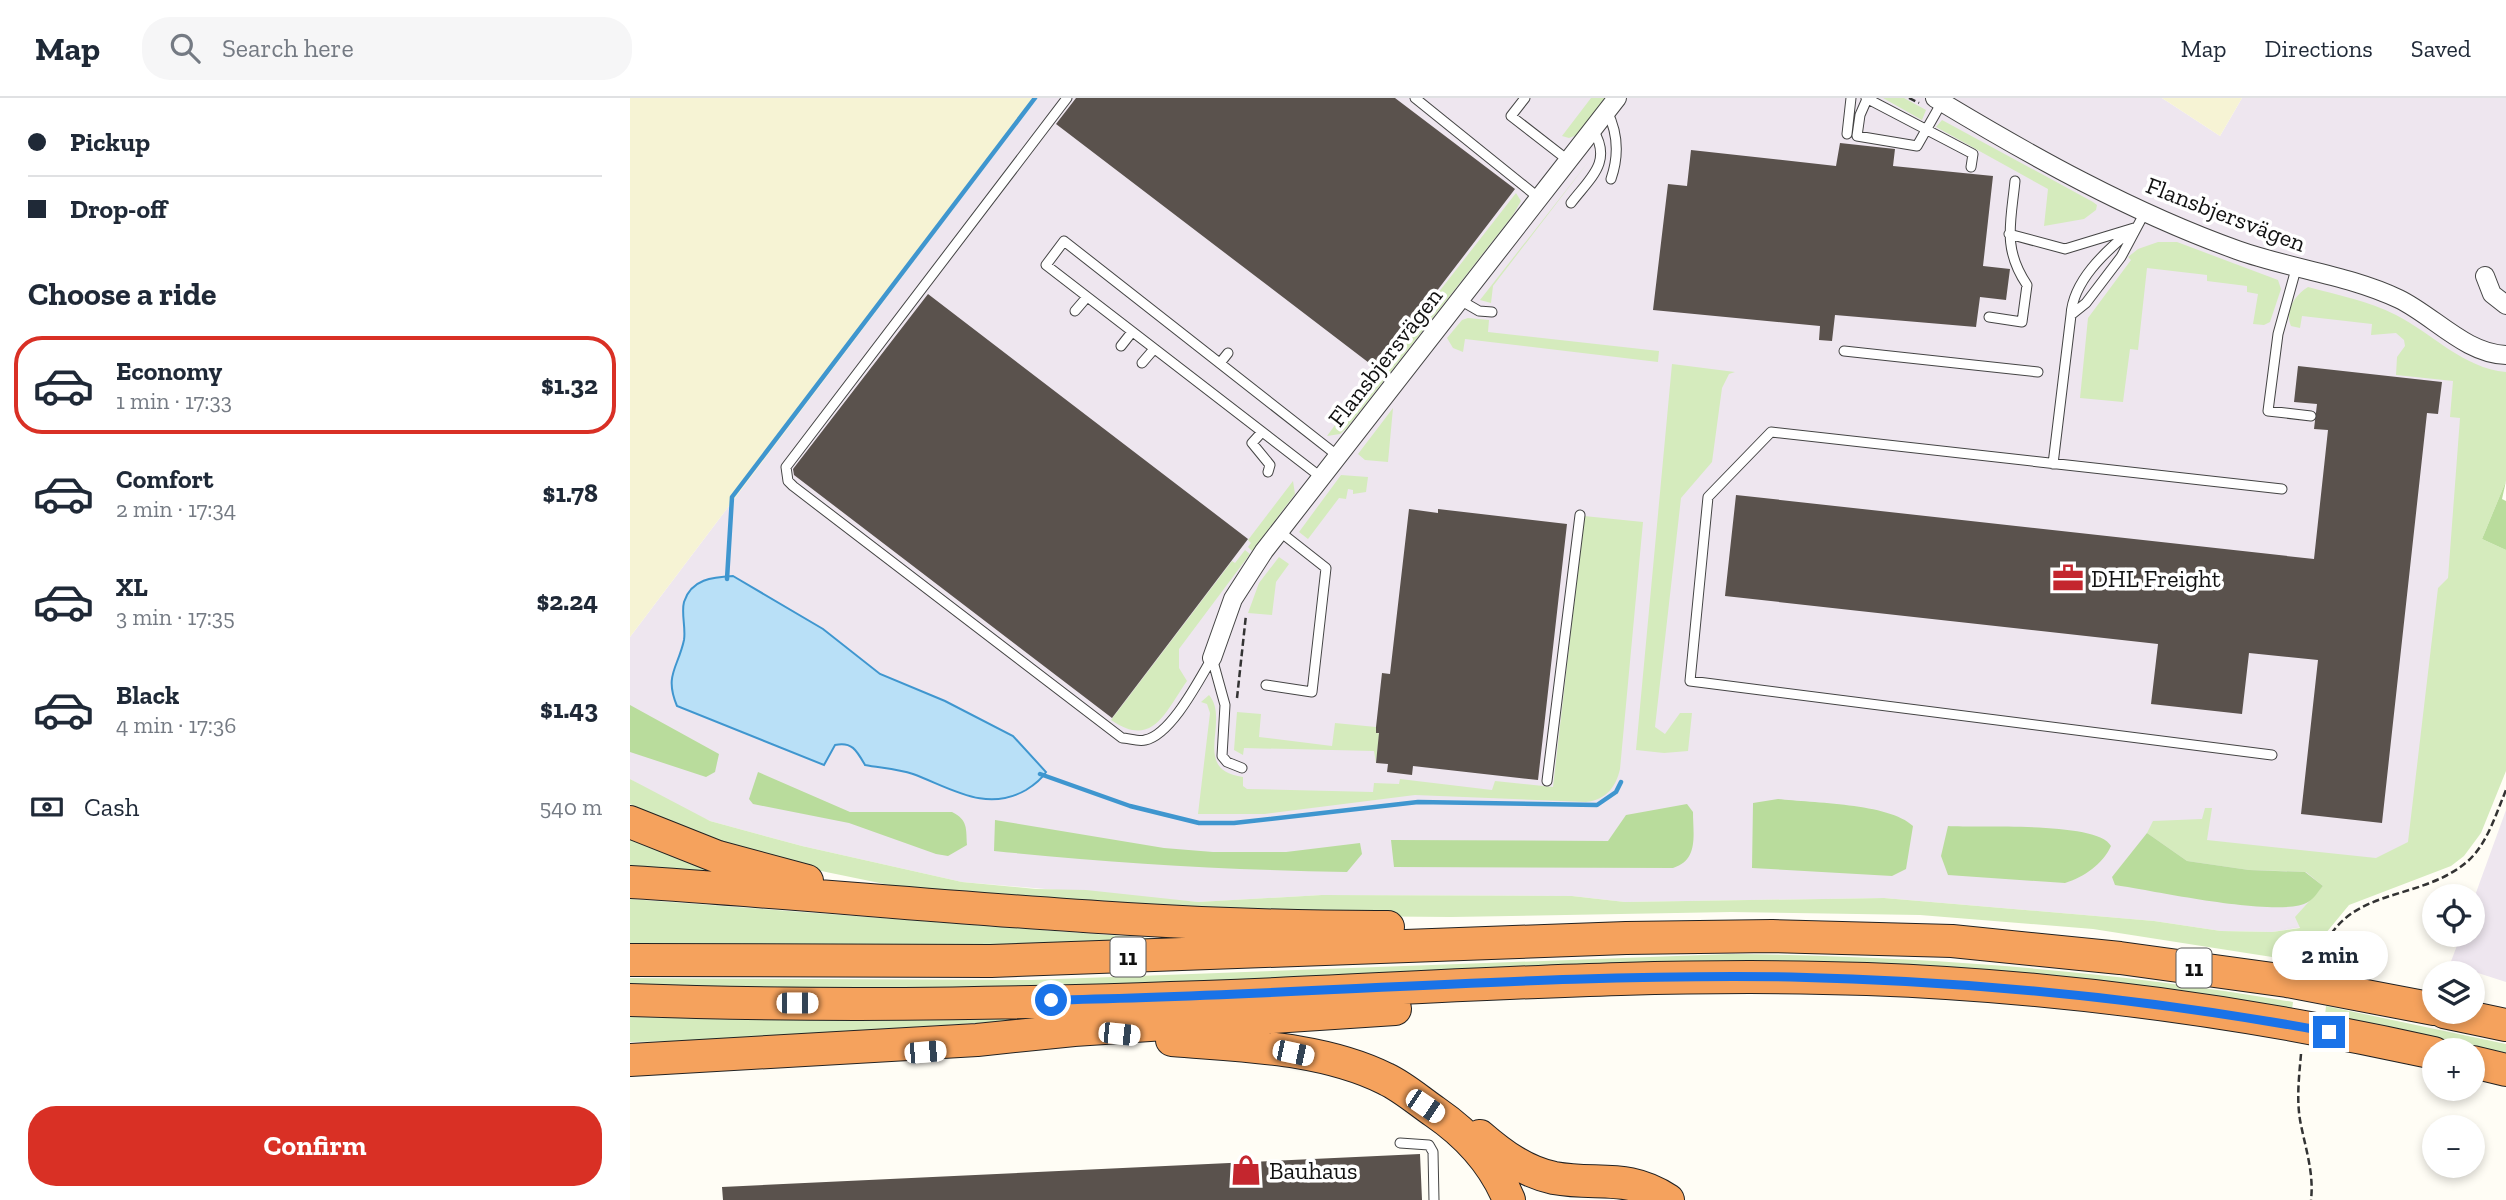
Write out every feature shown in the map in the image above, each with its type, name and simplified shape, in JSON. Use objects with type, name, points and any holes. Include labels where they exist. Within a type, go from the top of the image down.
[{"type":"highway","points":[[630,822],[661,836],[763,870],[894,900]]},
{"type":"highway","points":[[630,883],[797,896],[894,900],[1161,922],[1279,928],[1499,925],[1626,938]]},
{"type":"highway","name":"11","points":[[630,960],[991,961],[1626,938],[1772,936],[1952,941],[2287,981],[2422,1007]]},
{"type":"highway","name":"11","points":[[630,1000],[863,1003],[1092,1000],[1721,977],[1939,983],[2254,1018],[2422,1052]]},
{"type":"highway","points":[[630,1060],[977,1040],[1074,1030],[1701,990],[2127,1002]]},
{"type":"highway","points":[[2485,1021],[2506,1025]]},
{"type":"highway","points":[[630,1082],[729,1065],[947,1050],[1013,1042],[1074,1030],[1293,1053],[1345,1064],[1417,1090],[1444,1106],[1494,1148],[1528,1169],[1562,1179],[1622,1181],[1646,1188],[1668,1200]]},
{"type":"highway","points":[[2485,1065],[2506,1070]]},
{"type":"highway","points":[[1387,1080],[1444,1119],[1473,1144],[1493,1169],[1509,1200]]},
{"type":"street","name":"Flansbjersvägen","points":[[1938,100],[2049,164],[2146,211],[2236,250],[2387,294],[2424,313],[2478,348],[2506,355]]},
{"type":"street","name":"Flansbjersvägen","points":[[1212,658],[1233,599],[1279,531],[1612,105]]},
{"type":"street","points":[[2485,276],[2492,294],[2506,305]]},
{"type":"lane","points":[[1067,98],[786,467],[786,475],[793,486],[1122,738],[1145,740],[1164,729],[1191,695],[1212,658]]},
{"type":"lane","points":[[1415,98],[1539,198]]},
{"type":"lane","points":[[1525,98],[1511,116],[1569,161]]},
{"type":"lane","points":[[1847,134],[1851,98]]},
{"type":"lane","points":[[1938,100],[1926,130],[1917,146],[1857,136],[1860,115],[1867,98],[1926,130],[1973,154],[1972,167]]},
{"type":"lane","points":[[1611,179],[1616,164],[1617,145],[1612,105]]},
{"type":"lane","points":[[1571,203],[1600,165],[1601,142],[1593,130]]},
{"type":"lane","points":[[1989,317],[2022,322],[2027,285],[2015,266],[2008,244],[2015,181]]},
{"type":"lane","points":[[2071,315],[2086,303],[2121,257],[2134,228],[2146,211]]},
{"type":"lane","points":[[2010,234],[2065,249],[2134,228]]},
{"type":"lane","points":[[2053,464],[2076,290],[2111,246],[2134,228]]},
{"type":"lane","points":[[1322,478],[1046,265],[1064,241],[1338,456]]},
{"type":"lane","points":[[1107,274],[1113,265]]},
{"type":"lane","points":[[2296,269],[2278,334],[2268,411],[2311,416]]},
{"type":"lane","points":[[1076,312],[1087,297]]},
{"type":"lane","points":[[1460,300],[1479,311],[1492,312]]},
{"type":"lane","points":[[1121,346],[1132,332]]},
{"type":"lane","points":[[1142,363],[1154,349]]},
{"type":"lane","points":[[1844,351],[2038,372]]},
{"type":"lane","points":[[1220,363],[1227,353]]},
{"type":"lane","points":[[1262,432],[1252,443],[1270,465],[1268,472]]},
{"type":"lane","points":[[2272,755],[1690,681],[1708,497],[1771,432],[2282,489]]},
{"type":"lane","points":[[1547,781],[1580,515]]},
{"type":"lane","points":[[1266,685],[1312,692],[1326,568],[1279,531]]},
{"type":"lane","points":[[1212,658],[1225,705],[1222,756],[1227,762],[1242,768]]},
{"type":"lane","points":[[1400,1143],[1429,1145],[1433,1152],[1434,1200]]},
{"type":"path","points":[[1236,706],[1247,607]]},
{"type":"path","points":[[2316,972],[2323,946],[2349,914],[2376,899],[2433,881],[2470,860],[2485,839],[2506,790]]},
{"type":"path","points":[[2301,1054],[2298,1095],[2300,1124],[2313,1184],[2311,1200]]},
{"type":"shaded area","points":[[630,98],[1037,98],[630,637]]},
{"type":"shaded area","points":[[1037,98],[2162,98],[2220,136],[2242,98],[2506,98],[2506,471],[2477,542],[2406,868],[2309,926],[2272,932],[2221,931],[2154,921],[1884,898],[1625,902],[1572,896],[1322,895],[1198,902],[962,882],[802,846],[710,821],[672,804],[630,779],[630,637]]},
{"type":"shaded area","points":[[2162,98],[2242,98],[2220,136]]},
{"type":"shaded area","points":[[2506,810],[2506,982],[2485,975],[2485,961],[2451,961],[2456,947],[2485,947],[2485,884],[2479,884]]},
{"type":"green space","points":[[1591,98],[1606,98],[1577,135],[1569,138],[1562,136]]},
{"type":"green space","points":[[1883,98],[1904,98],[1926,110],[1922,120]]},
{"type":"green space","points":[[1942,120],[2093,202],[2097,205],[2096,210],[2084,219],[2044,226],[2048,189],[1936,127]]},
{"type":"green space","points":[[1589,161],[1493,286],[1491,303],[1480,300]]},
{"type":"green space","points":[[1516,193],[1521,201],[1513,215],[1346,429],[1340,434],[1327,436],[1368,380],[1381,372],[1381,366]]},
{"type":"green space","points":[[2158,242],[2177,242],[2278,280],[2281,289],[2270,322],[2264,325],[2253,324],[2258,294],[2247,292],[2247,286],[2207,281],[2207,275],[2147,268],[2138,350],[2130,349],[2123,402],[2080,398],[2088,318],[2131,260],[2128,257],[2138,249]]},
{"type":"green space","points":[[2308,287],[2385,310],[2462,357],[2490,369],[2506,372],[2506,481],[2482,539],[2506,550],[2506,771],[2481,833],[2464,856],[2451,866],[2349,905],[2321,939],[2311,963],[2093,929],[1920,915],[1731,912],[1451,917],[1224,915],[899,887],[797,866],[734,848],[666,822],[630,804],[630,779],[710,821],[802,846],[962,882],[1036,889],[1086,890],[1198,902],[1322,895],[1572,896],[1625,902],[1884,898],[2154,921],[2221,931],[2272,932],[2300,928],[2295,917],[2323,886],[2306,872],[2249,870],[2187,861],[2147,833],[2153,821],[2202,819],[2205,808],[2212,808],[2207,840],[2376,858],[2408,842],[2438,588],[2448,578],[2460,418],[2450,417],[2453,381],[2396,375],[2397,357],[2405,346],[2404,340],[2396,333],[2371,335],[2372,324],[2302,316],[2300,328],[2291,326],[2289,315],[2292,304]]},
{"type":"green space","points":[[1462,320],[1489,320],[1488,332],[1659,351],[1658,362],[1465,339],[1463,352],[1453,348],[1447,338]]},
{"type":"green space","points":[[1672,364],[1735,372],[1729,374],[1722,388],[1712,462],[1681,498],[1655,727],[1665,734],[1680,713],[1692,713],[1688,751],[1664,753],[1636,750]]},
{"type":"green space","points":[[1393,408],[1388,462],[1365,460],[1358,454]]},
{"type":"green space","points":[[1341,475],[1368,477],[1366,492],[1353,494],[1353,490],[1348,489],[1346,499],[1339,498],[1308,539],[1299,532]]},
{"type":"green space","points":[[1293,481],[1295,494],[1252,551],[1248,547],[1251,543],[1248,540]]},
{"type":"green space","points":[[2506,481],[2502,499],[2506,501],[2506,550],[2482,539]]},
{"type":"green space","points":[[1584,516],[1643,522],[1620,769],[1609,792],[1599,799],[1586,802],[1415,795],[1265,814],[1198,814],[1210,713],[1207,704],[1201,702],[1209,695],[1215,706],[1214,743],[1218,765],[1227,773],[1243,777],[1243,786],[1247,789],[1373,792],[1374,783],[1399,784],[1400,779],[1492,790],[1495,781],[1553,787]]},
{"type":"green space","points":[[1245,550],[1250,554],[1179,649],[1179,668],[1187,681],[1164,715],[1148,729],[1138,730],[1125,728],[1111,720],[1232,561],[1235,563]]},
{"type":"green space","points":[[1279,557],[1289,564],[1276,582],[1272,615],[1248,613],[1259,583]]},
{"type":"green space","points":[[630,705],[719,754],[715,772],[706,777],[630,752]]},
{"type":"green space","points":[[1237,712],[1261,714],[1259,737],[1332,746],[1335,723],[1376,727],[1376,733],[1383,734],[1379,737],[1376,763],[1374,751],[1244,748],[1243,755],[1234,750]]},
{"type":"green space","points":[[758,772],[850,812],[952,812],[964,821],[967,845],[948,856],[936,854],[849,823],[753,804],[749,799]]},
{"type":"green space","points":[[1778,799],[1869,808],[1902,818],[1913,826],[1906,869],[1892,876],[1752,868],[1753,803]]},
{"type":"green space","points":[[1687,804],[1693,812],[1693,846],[1687,859],[1673,868],[1394,867],[1391,840],[1608,841],[1626,815]]},
{"type":"green space","points":[[995,820],[1164,848],[1213,852],[1286,852],[1360,843],[1362,854],[1347,872],[1215,868],[994,851]]},
{"type":"green space","points":[[1948,826],[2062,829],[2101,838],[2111,846],[2103,859],[2092,869],[2065,883],[1948,875],[1941,856]]},
{"type":"green space","points":[[2147,833],[2187,861],[2249,870],[2305,872],[2323,886],[2308,902],[2272,907],[2215,902],[2115,885],[2112,877]]},
{"type":"green space","points":[[630,838],[753,879],[630,876]]},
{"type":"green space","points":[[630,899],[1241,945],[630,951]]},
{"type":"green space","points":[[1730,954],[1872,958],[2013,967],[2153,981],[2293,1002],[2291,1018],[2023,984],[630,995],[630,978],[1031,980]]},
{"type":"green space","points":[[2326,1006],[2478,1038],[2422,1038],[2422,1044],[2324,1025]]},
{"type":"green space","points":[[630,1014],[1125,1014],[688,1041],[630,1042]]},
{"type":"green space","points":[[2485,1040],[2506,1044],[2506,1060],[2485,1054]]},
{"type":"water","points":[[733,576],[823,629],[880,674],[945,701],[1013,736],[1046,772],[1026,790],[997,799],[983,799],[907,772],[865,765],[856,751],[846,744],[835,745],[824,765],[677,706],[672,679],[684,640],[683,606],[687,594],[704,581]]},
{"type":"building","points":[[1076,98],[1395,98],[1515,189],[1377,369],[1056,124]]},
{"type":"building","points":[[1840,143],[1895,149],[1893,166],[1993,176],[1983,266],[2010,269],[2006,300],[1980,297],[1976,327],[1835,315],[1832,341],[1819,340],[1820,326],[1653,310],[1668,184],[1687,186],[1691,150],[1836,166]]},
{"type":"building","points":[[928,294],[1248,539],[1112,718],[794,475],[793,469]]},
{"type":"building","name":"DHL Freight","points":[[2298,366],[2442,382],[2438,414],[2427,413],[2382,823],[2301,814],[2318,660],[2249,653],[2242,714],[2151,704],[2158,644],[1725,596],[1736,495],[2314,559],[2328,430],[2314,429],[2317,404],[2294,402]]},
{"type":"building","points":[[1409,509],[1438,513],[1438,509],[1567,524],[1538,780],[1413,766],[1412,775],[1387,772],[1388,764],[1376,763],[1379,733],[1376,733],[1376,727],[1382,673],[1390,674]]},
{"type":"building","name":"Bauhaus","points":[[1420,1154],[1422,1200],[723,1200],[722,1187]]},
{"type":"waterway","points":[[727,579],[732,497],[1035,98]]},
{"type":"waterway","points":[[1040,774],[1130,806],[1199,823],[1234,823],[1418,802],[1597,805],[1616,792],[1621,782]]},
{"type":"place","name":"DHL Freight","points":[[2068,578]]},
{"type":"place","name":"Bauhaus","points":[[1246,1170]]},
{"type":"route","points":[[1051,1000],[1627,979],[1870,979],[2043,991],[2254,1018],[2329,1032]]}]
